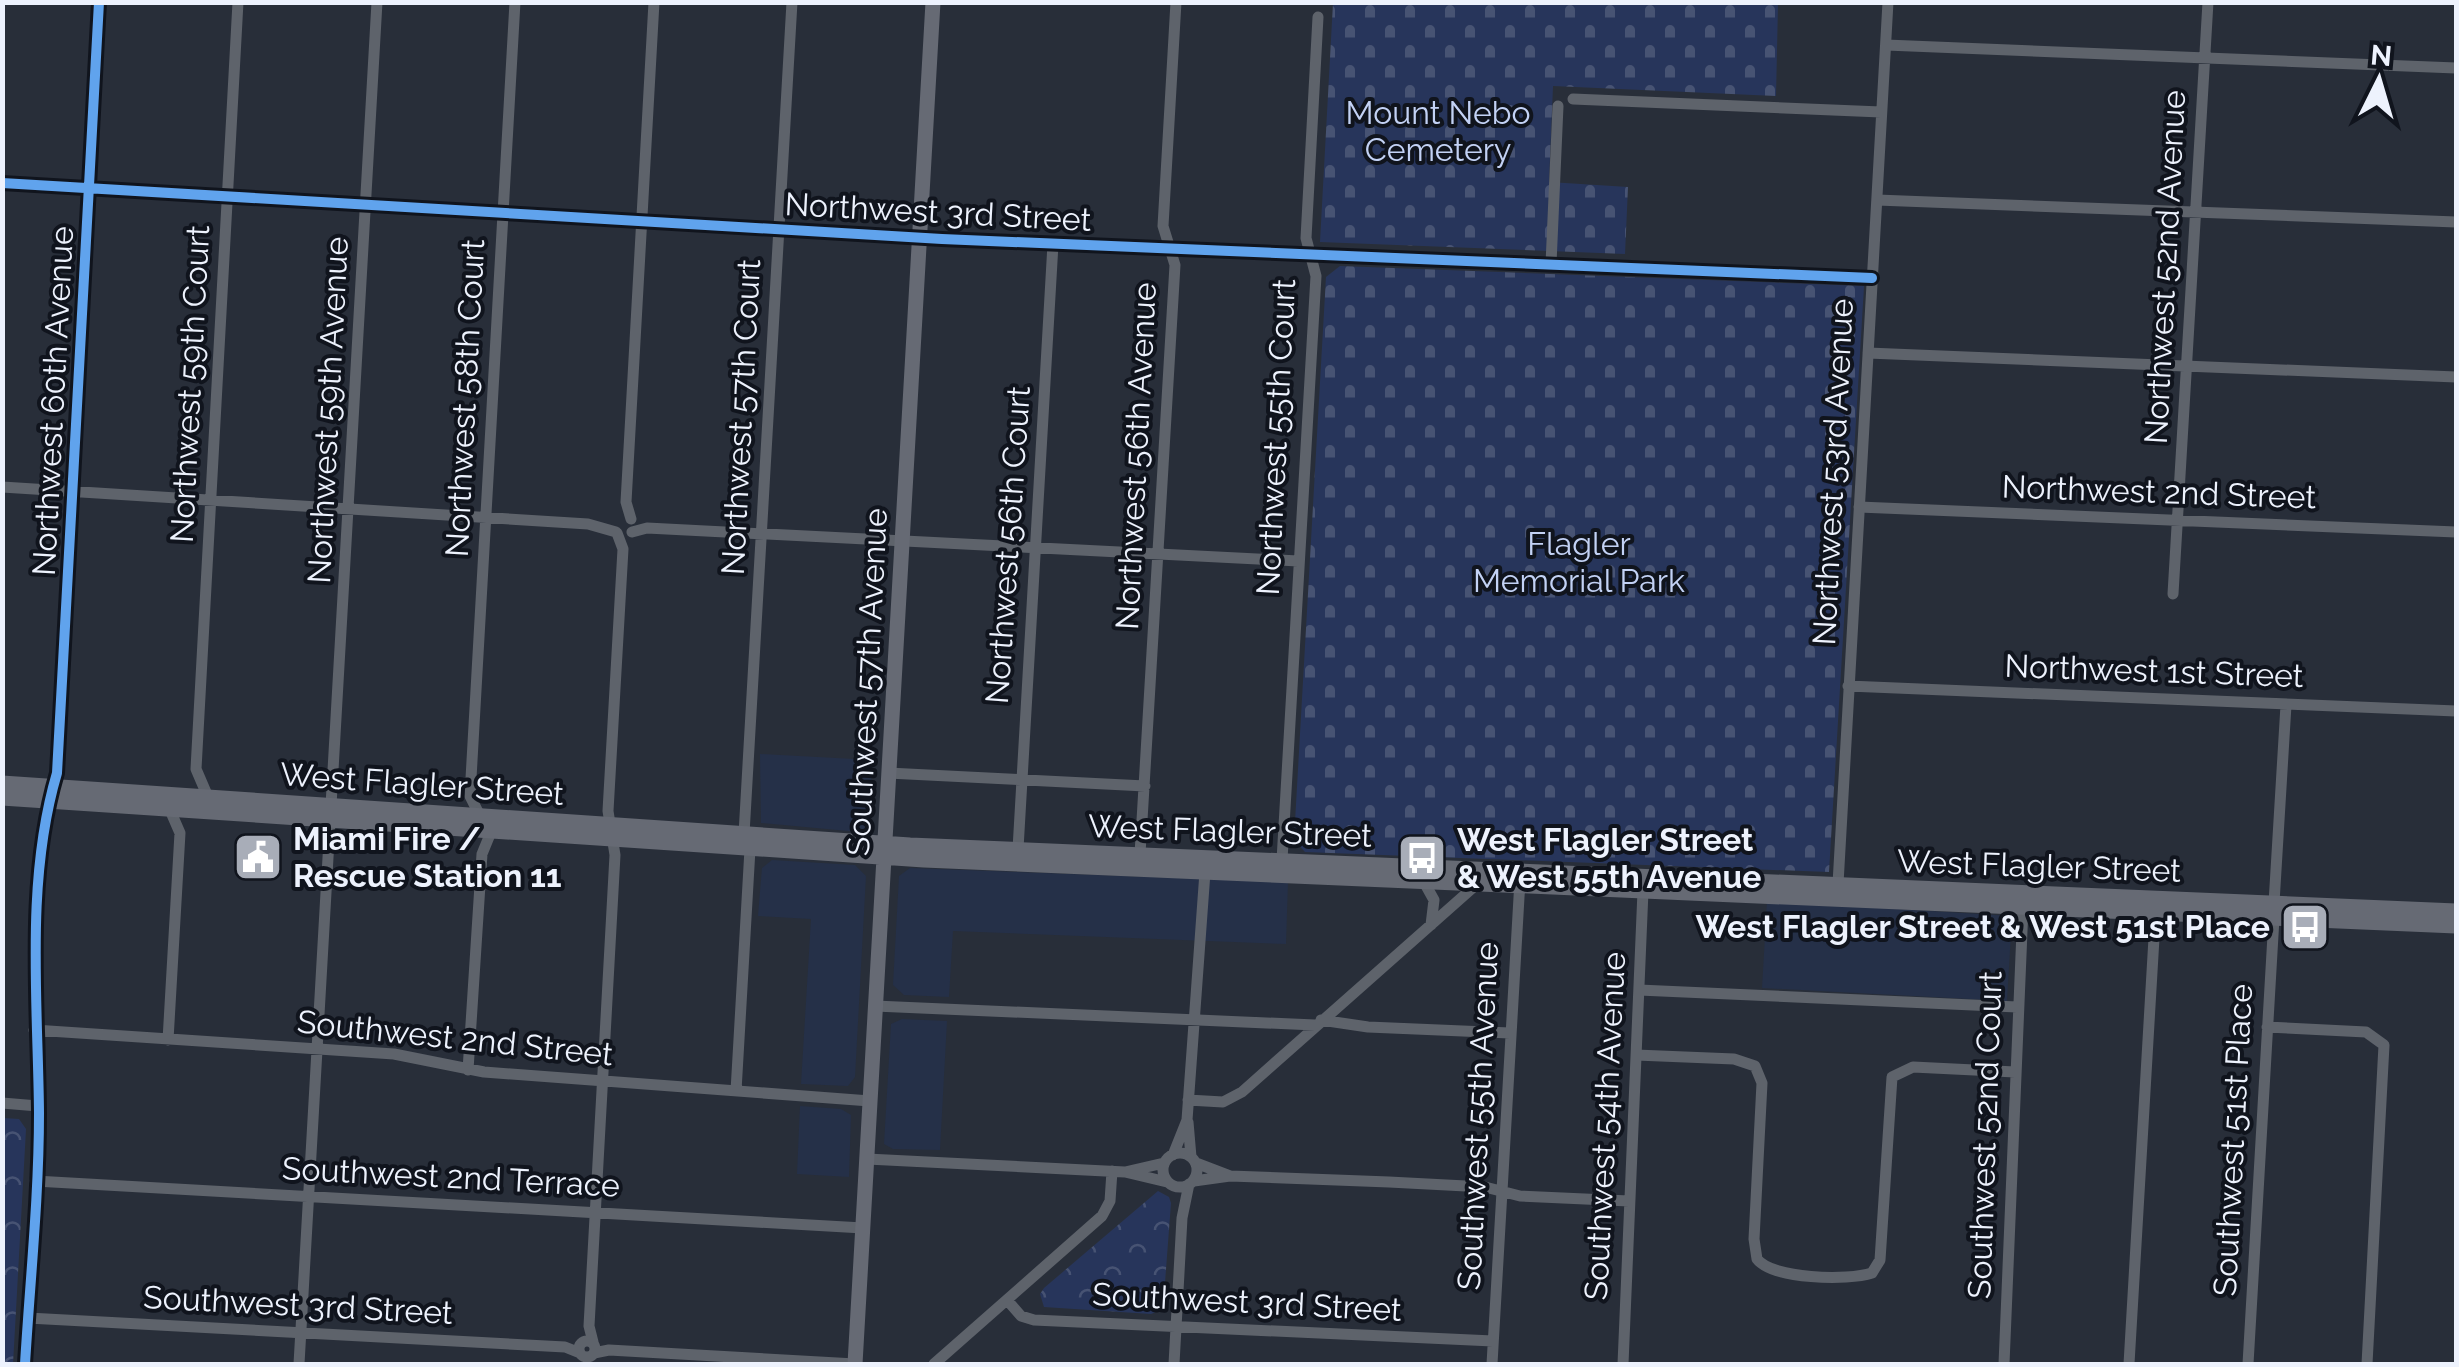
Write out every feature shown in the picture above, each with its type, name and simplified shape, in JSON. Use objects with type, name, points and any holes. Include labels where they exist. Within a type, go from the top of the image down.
[{"type":"main road","name":"Southwest 57th Avenue","points":[[855,1364],[933,2]]},
{"type":"main road","name":"West Flagler Street","points":[[2,783],[51,794],[192,812],[459,814],[491,832],[611,832]]},
{"type":"main road","name":"West Flagler Street","points":[[2,798],[51,794],[183,795],[331,813],[1112,868],[1477,884],[1520,878],[2240,916],[2274,910],[2456,914]]},
{"type":"main road","name":"West Flagler Street","points":[[884,851],[1018,849],[1500,870],[1520,878],[1643,891],[1708,887],[1803,898],[1865,886],[2066,894],[2456,926]]},
{"type":"main road","points":[[1112,868],[1140,854]]},
{"type":"main road","points":[[1205,872],[1231,858]]},
{"type":"main road","points":[[1477,884],[1500,870]]},
{"type":"main road","points":[[2023,907],[2066,894]]},
{"type":"main road","points":[[2439,925],[2456,914]]},
{"type":"street","name":"Northwest 60th Avenue","points":[[25,1364],[38,1106],[34,1030],[73,491],[99,2]]},
{"type":"street","name":"Northwest 59th Court","points":[[183,795],[196,770],[238,2]]},
{"type":"street","name":"Northwest 59th Avenue","points":[[299,1364],[377,2]]},
{"type":"street","name":"Northwest 58th Court","points":[[482,854],[470,796],[515,2]]},
{"type":"street","points":[[587,1352],[603,1082],[624,526],[654,2]]},
{"type":"street","name":"Northwest 57th Court","points":[[736,1092],[792,2]]},
{"type":"street","name":"Northwest 56th Avenue","points":[[1140,854],[1175,265],[1163,226],[1176,2]]},
{"type":"street","name":"Northwest 53rd Avenue","points":[[1838,892],[1888,2]]},
{"type":"street","name":"Northwest 52nd Avenue","points":[[2173,594],[2208,2]]},
{"type":"street","name":"Northwest 55th Court","points":[[1282,860],[1316,276],[1306,238],[1318,16]]},
{"type":"street","points":[[1886,45],[2456,68]]},
{"type":"street","points":[[1573,99],[1882,112]]},
{"type":"street","points":[[1551,264],[1558,106]]},
{"type":"street","name":"Northwest 3rd Street","points":[[2,183],[921,238],[1872,278]]},
{"type":"street","points":[[1877,200],[2456,222]]},
{"type":"street","name":"Northwest 56th Court","points":[[1018,849],[1054,244]]},
{"type":"street","points":[[1868,353],[2456,377]]},
{"type":"street","points":[[2,487],[903,544],[1298,562]]},
{"type":"street","name":"Northwest 2nd Street","points":[[1859,507],[2456,532]]},
{"type":"street","name":"Northwest 1st Street","points":[[1848,686],[2456,712]]},
{"type":"street","name":"Southwest 51st Place","points":[[2248,1364],[2286,705]]},
{"type":"street","name":"Northwest 59th Court","points":[[196,770],[208,797]]},
{"type":"street","points":[[888,773],[1145,786]]},
{"type":"street","name":"Northwest 58th Court","points":[[459,814],[470,796]]},
{"type":"street","points":[[170,810],[180,834]]},
{"type":"street","points":[[168,1040],[180,834],[192,812]]},
{"type":"street","points":[[468,1070],[482,854],[491,832]]},
{"type":"street","points":[[1174,1364],[1182,1218],[1193,1160],[1187,1120],[1205,872]]},
{"type":"street","name":"Southwest 55th Avenue","points":[[1492,1364],[1520,878]]},
{"type":"street","points":[[1424,882],[1434,900],[1431,925]]},
{"type":"street","points":[[1188,1100],[1223,1102],[1235,1096],[1477,884]]},
{"type":"street","name":"Southwest 54th Avenue","points":[[1623,1364],[1643,891]]},
{"type":"street","name":"Southwest 52nd Court","points":[[2004,1364],[2023,907]]},
{"type":"street","points":[[2143,912],[2154,938]]},
{"type":"street","points":[[2128,1364],[2154,938],[2165,913]]},
{"type":"street","points":[[1639,990],[2017,1007]]},
{"type":"street","points":[[875,1006],[1510,1033]]},
{"type":"street","points":[[2267,1027],[2366,1032],[2380,1039],[2385,1054],[2366,1364]]},
{"type":"street","name":"Southwest 2nd Street","points":[[34,1030],[402,1055],[468,1070],[870,1100]]},
{"type":"street","points":[[1636,1055],[1734,1059],[1754,1066],[1762,1083],[1754,1246],[1762,1266],[1777,1272],[1852,1277],[1876,1270],[1881,1249],[1888,1090],[1895,1074],[1914,1066],[2015,1072]]},
{"type":"street","points":[[2,1103],[38,1106]]},
{"type":"street","points":[[1182,1218],[1170,1184],[1168,1159],[1187,1120]]},
{"type":"street","points":[[867,1159],[1118,1171],[1170,1184],[1230,1176],[1486,1187],[1501,1192],[1628,1202]]},
{"type":"street","points":[[1118,1171],[1168,1159],[1193,1160],[1230,1176]]},
{"type":"street","points":[[934,1364],[1105,1213],[1118,1171]]},
{"type":"street","name":"Southwest 2nd Terrace","points":[[35,1182],[864,1228]]},
{"type":"street","name":"Southwest 3rd Street","points":[[1008,1300],[1018,1314],[1031,1320],[1493,1341]]},
{"type":"street","name":"Southwest 3rd Street","points":[[28,1318],[855,1364]]},
{"type":"shaded area","points":[[760,754],[873,760],[866,828],[859,832],[761,823]]},
{"type":"shaded area","points":[[772,860],[855,865],[866,876],[855,1077],[848,1086],[801,1084],[811,919],[758,916],[762,868]]},
{"type":"shaded area","points":[[910,868],[1288,882],[1286,944],[953,931],[949,997],[904,995],[893,985],[899,876]]},
{"type":"shaded area","points":[[1767,901],[2012,916],[2007,1001],[1762,988]]},
{"type":"shaded area","points":[[902,1019],[947,1021],[940,1150],[893,1149],[884,1144],[891,1024]]},
{"type":"shaded area","points":[[800,1106],[841,1109],[851,1115],[849,1177],[797,1174]]},
{"type":"green space","name":"Mount Nebo Cemetery","points":[[1333,3],[1778,3],[1776,96],[1553,86],[1549,182],[1628,187],[1625,254],[1320,242]]},
{"type":"green space","name":"Flagler Memorial Park","points":[[1340,266],[1864,286],[1829,872],[1305,852],[1294,840],[1326,277]]},
{"type":"green space","points":[[3,1118],[19,1119],[26,1129],[13,1364],[2,1364]]},
{"type":"green space","points":[[1158,1191],[1169,1197],[1171,1203],[1163,1309],[1151,1314],[1044,1307],[1040,1294],[1044,1288]]},
{"type":"cycle path","points":[[25,1364],[39,1144],[37,899],[47,814],[57,773],[99,2]]},
{"type":"cycle path","points":[[2,183],[942,239],[1872,278]]},
{"type":"place","name":"Miami Fire / Rescue Station 11","points":[[258,857]]},
{"type":"place","name":"West Flagler Street & West 55th Avenue","points":[[1422,858]]},
{"type":"place","name":"West Flagler Street & West 51st Place","points":[[2305,927]]}]
